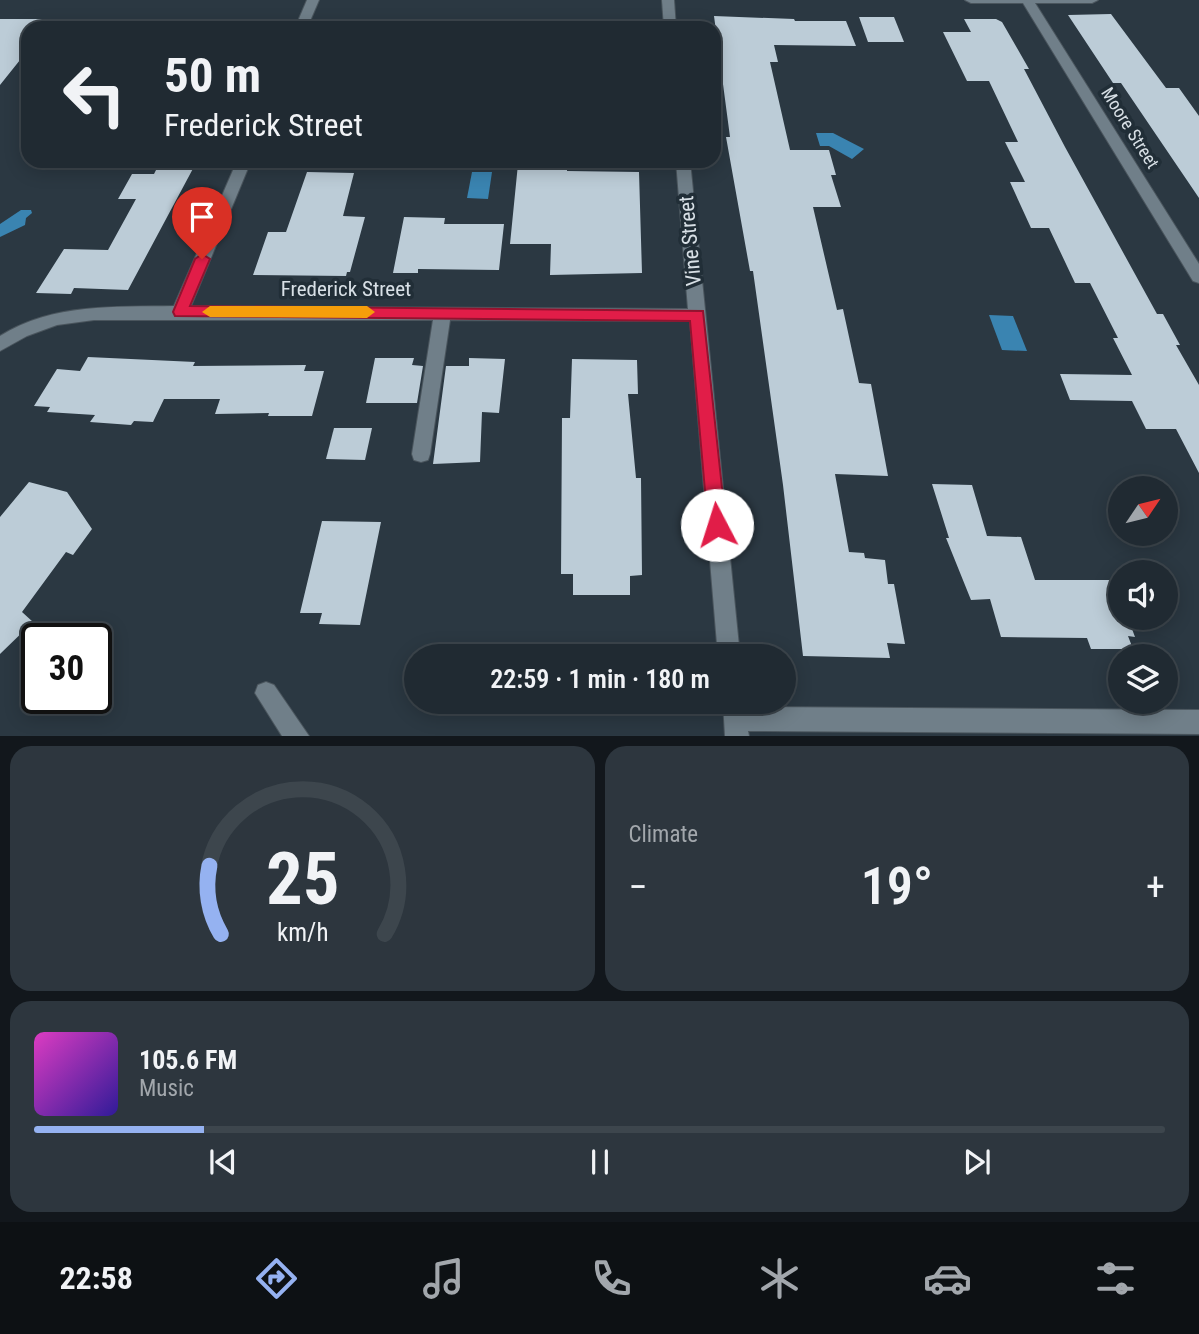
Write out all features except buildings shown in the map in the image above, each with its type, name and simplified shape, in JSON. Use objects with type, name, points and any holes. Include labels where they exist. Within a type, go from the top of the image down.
[{"type":"street","points":[[304,21],[313,0]]},
{"type":"street","points":[[668,0],[670,21]]},
{"type":"street","points":[[971,0],[1092,0]]},
{"type":"street","name":"Moore Street","points":[[1027,0],[1199,277]]},
{"type":"street","points":[[180,312],[241,168]]},
{"type":"street","name":"Vine Street","points":[[684,168],[728,644]]},
{"type":"street","points":[[421,454],[443,312]]},
{"type":"street","name":"Frederick Street","points":[[0,344],[21,331],[56,319],[94,314],[443,312],[697,315]]},
{"type":"street","points":[[265,693],[297,736]]},
{"type":"street","points":[[735,719],[1185,726]]},
{"type":"water","points":[[816,133],[833,133],[864,149],[852,159],[829,146],[820,146]]},
{"type":"water","points":[[472,172],[492,172],[488,199],[467,198]]},
{"type":"water","points":[[21,210],[31,210],[32,213],[26,218],[25,225],[0,237],[0,224]]},
{"type":"water","points":[[989,315],[1013,316],[1027,351],[1002,350]]},
{"type":"slow traffic","points":[[210,312],[367,312]]},
{"type":"route","points":[[202,259],[180,312],[697,315],[717,525]]}]
